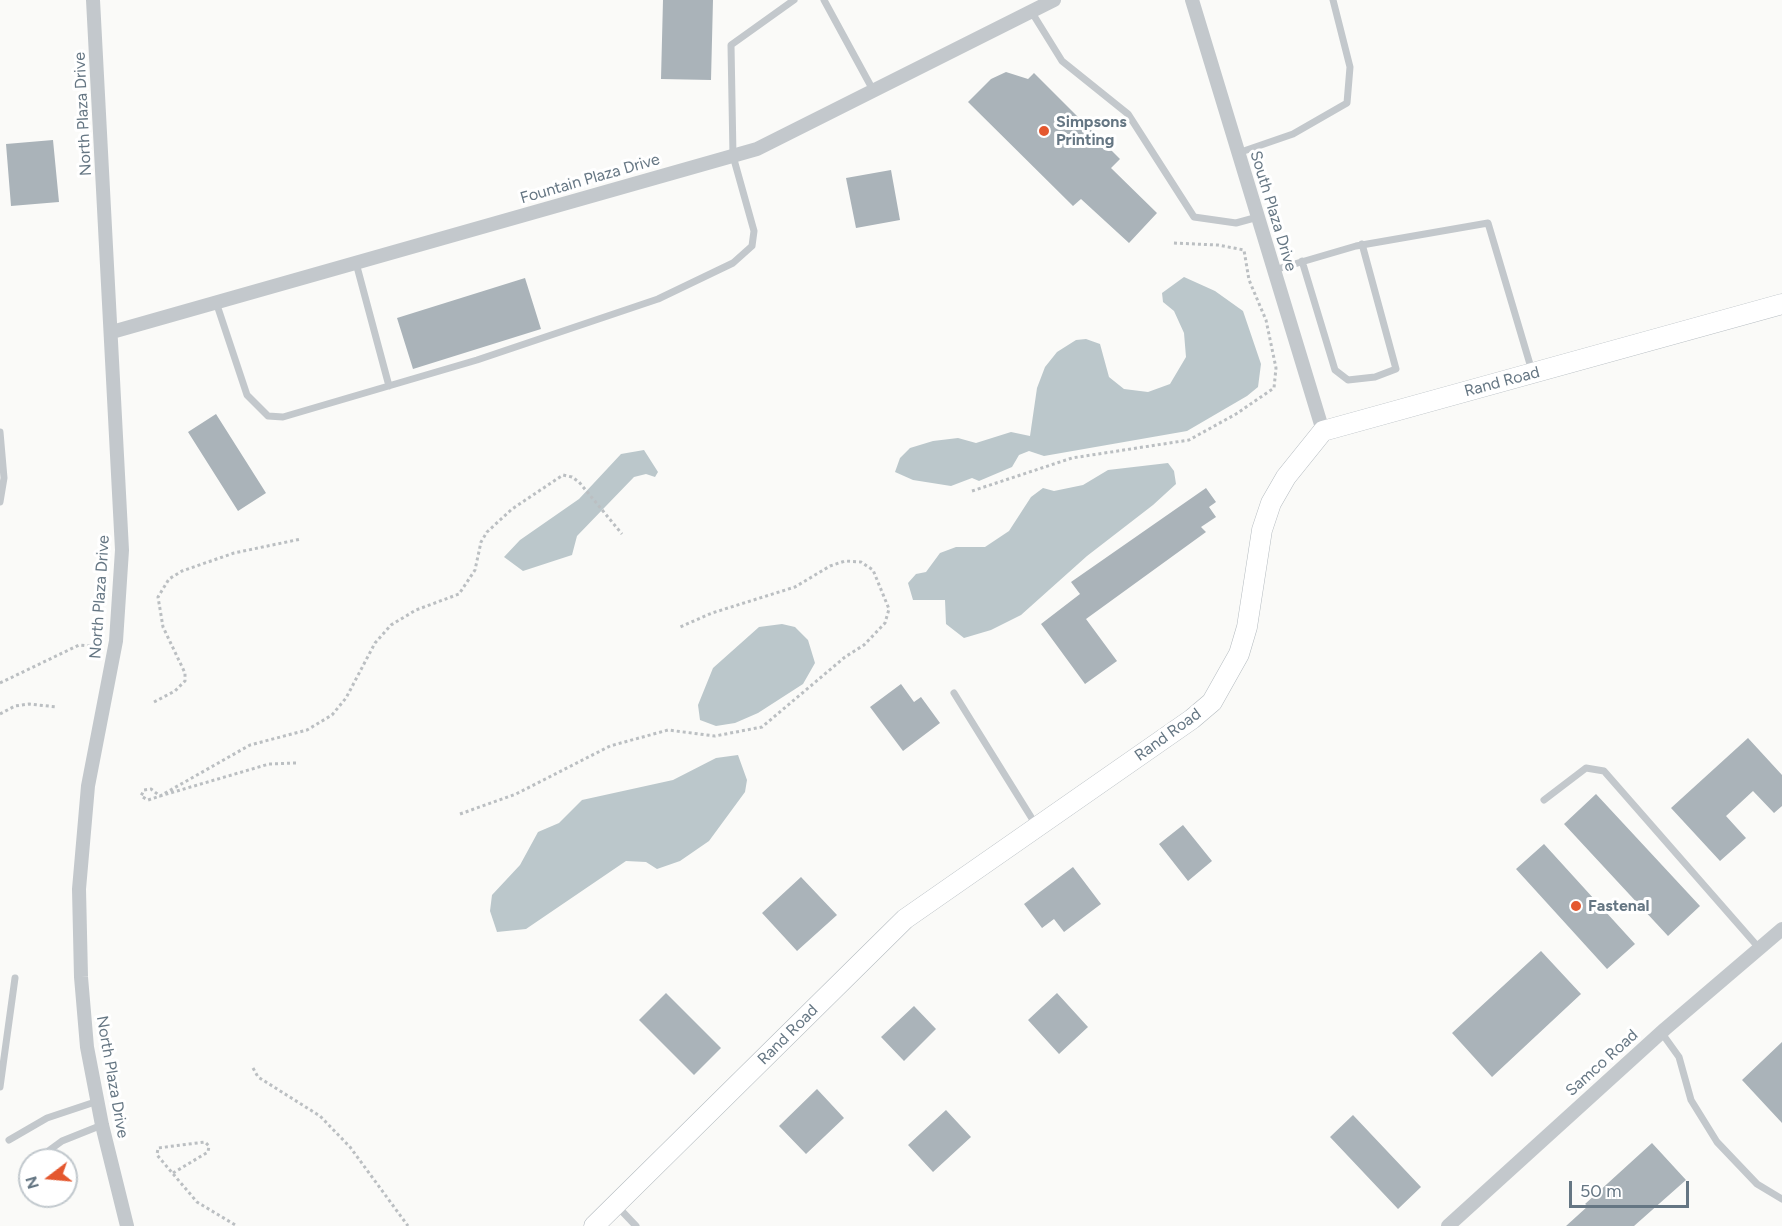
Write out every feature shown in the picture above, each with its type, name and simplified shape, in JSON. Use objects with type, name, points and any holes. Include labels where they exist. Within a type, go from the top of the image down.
[{"type":"street","name":"North Plaza Drive","points":[[93,0],[122,550],[115,648],[88,786],[79,889],[81,977],[87,1047],[102,1125],[127,1226]]},
{"type":"street","name":"Fountain Plaza Drive","points":[[112,332],[757,149],[1054,0]]},
{"type":"street","name":"South Plaza Drive","points":[[1192,0],[1323,431]]},
{"type":"street","name":"Rand Road","points":[[594,1226],[905,919],[1192,719],[1212,702],[1239,654],[1262,530],[1271,503],[1286,477],[1323,431],[1782,304]]},
{"type":"street","name":"Samco Road","points":[[1448,1226],[1661,1032],[1782,929]]},
{"type":"lane","points":[[216,302],[247,395],[268,416],[283,417],[477,360],[658,299],[733,263],[752,246],[754,231],[733,156],[731,45],[794,0]]},
{"type":"lane","points":[[824,0],[873,90]]},
{"type":"lane","points":[[1238,153],[1293,134],[1347,103],[1350,67],[1333,0]]},
{"type":"lane","points":[[1031,11],[1062,61],[1128,114],[1194,217],[1236,223],[1258,216]]},
{"type":"lane","points":[[1274,270],[1362,244],[1488,223],[1533,373]]},
{"type":"lane","points":[[1302,261],[1335,370],[1348,380],[1375,377],[1396,369],[1362,244]]},
{"type":"lane","points":[[356,263],[389,386]]},
{"type":"lane","points":[[0,432],[4,478],[0,502]]},
{"type":"lane","points":[[954,693],[1037,827]]},
{"type":"lane","points":[[1544,800],[1586,768],[1604,771],[1759,948]]},
{"type":"lane","points":[[0,1087],[15,978]]},
{"type":"lane","points":[[1661,1032],[1679,1057],[1691,1100],[1717,1142],[1757,1184],[1782,1199]]},
{"type":"lane","points":[[9,1140],[47,1118],[98,1101]]},
{"type":"lane","points":[[52,1148],[62,1141],[102,1125]]},
{"type":"lane","points":[[616,1204],[636,1226]]},
{"type":"path","points":[[972,491],[1072,458],[1189,440],[1243,410],[1274,388],[1276,368],[1266,321],[1250,280],[1244,250],[1218,245],[1172,243]]},
{"type":"path","points":[[160,796],[250,745],[307,730],[332,715],[346,698],[375,643],[392,625],[416,610],[459,594],[475,570],[481,542],[495,524],[512,509],[563,475],[572,477],[585,489],[622,534]]},
{"type":"path","points":[[154,702],[175,690],[185,681],[185,673],[163,627],[158,597],[169,579],[182,571],[234,553],[301,539]]},
{"type":"path","points":[[460,814],[516,794],[581,759],[620,743],[668,730],[715,736],[762,727],[845,657],[864,645],[885,623],[889,609],[873,570],[861,562],[845,561],[816,573],[795,587],[712,613],[680,627]]},
{"type":"path","points":[[0,683],[79,645],[115,648]]},
{"type":"path","points":[[0,714],[15,706],[29,704],[57,706]]},
{"type":"path","points":[[160,796],[152,789],[144,790],[141,796],[148,800],[269,764],[297,763]]},
{"type":"path","points":[[253,1068],[258,1077],[321,1116],[350,1147],[408,1226]]},
{"type":"path","points":[[173,1173],[208,1152],[209,1146],[205,1142],[176,1148],[158,1148],[157,1155],[197,1202],[237,1226]]},
{"type":"shaded area","points":[[1184,277],[1215,291],[1243,311],[1261,364],[1258,387],[1247,396],[1187,431],[1044,456],[1029,451],[1019,455],[1012,467],[979,481],[972,478],[951,486],[913,480],[895,472],[900,458],[910,448],[933,441],[958,438],[976,443],[1011,432],[1030,436],[1037,388],[1045,367],[1057,352],[1076,340],[1086,339],[1100,344],[1109,377],[1124,389],[1148,392],[1170,384],[1186,357],[1184,333],[1174,311],[1163,302],[1162,293]]},
{"type":"shaded area","points":[[644,450],[658,472],[655,477],[646,474],[634,477],[577,536],[572,555],[523,571],[504,557],[520,540],[579,499],[621,454]]},
{"type":"shaded area","points":[[1168,463],[1174,471],[1176,484],[1153,505],[1087,556],[1021,615],[991,630],[964,638],[946,624],[945,600],[913,600],[908,583],[916,574],[926,572],[940,553],[956,547],[985,547],[1009,531],[1031,497],[1043,488],[1054,491],[1083,485],[1108,470]]},
{"type":"shaded area","points":[[782,624],[795,627],[808,640],[815,663],[803,684],[758,713],[735,723],[716,726],[700,720],[698,705],[713,668],[759,627]]},
{"type":"shaded area","points":[[738,755],[747,780],[745,792],[709,841],[680,861],[657,869],[646,862],[626,861],[526,929],[497,932],[490,911],[492,895],[520,865],[538,832],[559,823],[582,800],[673,780],[716,758]]},
{"type":"building","points":[[663,0],[713,0],[711,80],[661,79]]},
{"type":"building","name":"Simpsons Printing","points":[[1006,72],[1028,79],[1034,73],[1120,159],[1111,168],[1157,213],[1129,243],[1081,199],[1073,206],[968,102],[991,79]]},
{"type":"building","points":[[53,140],[59,202],[11,206],[6,144]]},
{"type":"building","points":[[891,170],[900,220],[856,228],[846,178]]},
{"type":"building","points":[[525,278],[541,329],[413,369],[397,318]]},
{"type":"building","points":[[216,414],[266,493],[238,511],[188,432]]},
{"type":"building","points":[[1206,488],[1216,502],[1209,507],[1216,517],[1201,527],[1206,532],[1086,619],[1117,661],[1085,684],[1041,624],[1080,594],[1071,582]]},
{"type":"building","points":[[901,684],[914,702],[921,697],[940,723],[903,751],[870,707]]},
{"type":"building","points":[[1748,738],[1782,775],[1782,806],[1774,813],[1753,791],[1726,816],[1746,838],[1720,861],[1671,808]]},
{"type":"building","points":[[1596,794],[1700,906],[1668,936],[1564,824]]},
{"type":"building","points":[[1183,825],[1212,861],[1188,881],[1159,844]]},
{"type":"building","name":"Fastenal","points":[[1544,844],[1635,944],[1607,969],[1516,869]]},
{"type":"building","points":[[1073,867],[1101,904],[1064,932],[1054,919],[1042,928],[1024,904]]},
{"type":"building","points":[[801,877],[837,915],[797,951],[762,913]]},
{"type":"building","points":[[1541,951],[1581,994],[1492,1077],[1452,1033]]},
{"type":"building","points":[[666,993],[721,1048],[694,1075],[639,1020]]},
{"type":"building","points":[[1057,993],[1088,1027],[1059,1054],[1028,1020]]},
{"type":"building","points":[[914,1006],[936,1029],[904,1061],[881,1037]]},
{"type":"building","points":[[1782,1042],[1782,1123],[1742,1080]]},
{"type":"building","points":[[817,1089],[844,1118],[806,1154],[779,1126]]},
{"type":"building","points":[[946,1110],[971,1137],[933,1172],[908,1145]]},
{"type":"building","points":[[1353,1115],[1421,1187],[1398,1209],[1330,1137]]},
{"type":"building","points":[[1652,1143],[1686,1180],[1634,1226],[1566,1226],[1588,1206],[1585,1204]]},
{"type":"place","name":"Simpsons Printing","points":[[1044,131]]},
{"type":"place","name":"Fastenal","points":[[1576,906]]}]
